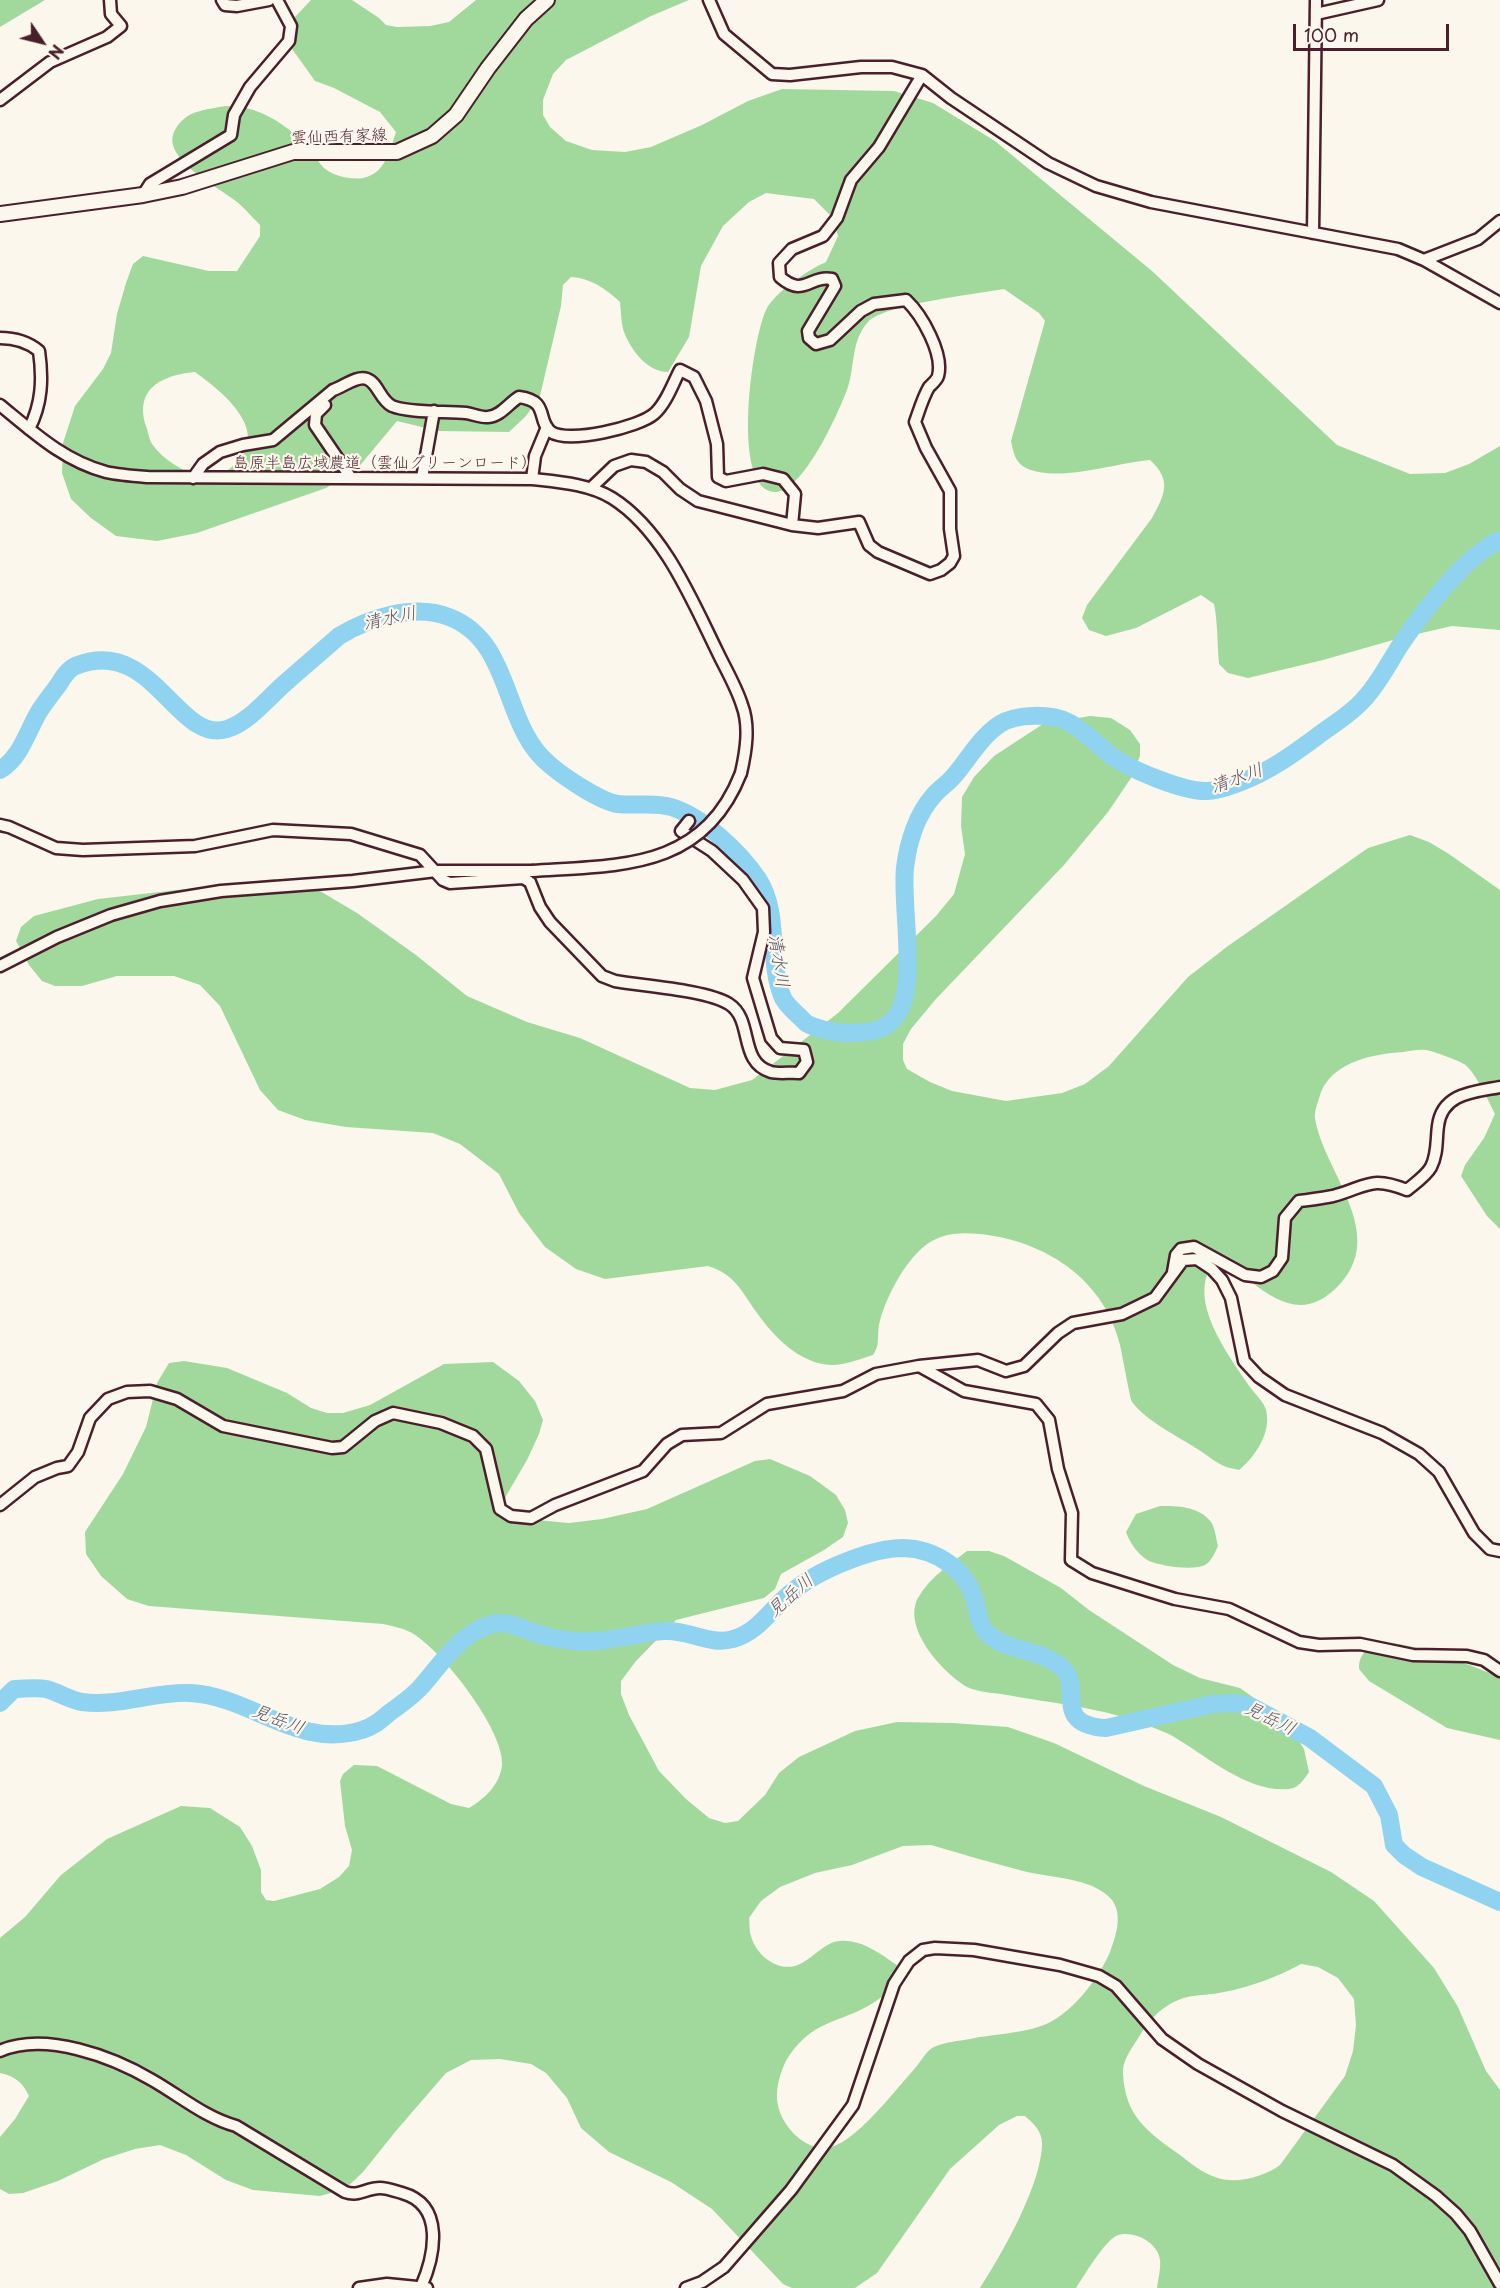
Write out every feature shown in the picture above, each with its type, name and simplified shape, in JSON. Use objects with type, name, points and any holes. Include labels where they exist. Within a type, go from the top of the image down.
[{"type":"main road","name":"雲仙西有家線","points":[[0,214],[143,195],[182,187],[293,152],[397,152],[432,136],[456,115],[488,68],[526,19],[547,0]]},
{"type":"street","points":[[0,100],[50,62],[107,37],[121,26],[111,14],[110,0]]},
{"type":"street","points":[[222,0],[225,4],[237,6],[269,0]]},
{"type":"street","points":[[143,195],[150,184],[231,135],[234,115],[250,87],[289,41],[291,27],[277,0]]},
{"type":"street","points":[[709,0],[724,34],[772,74],[789,75],[861,67],[892,68],[922,75],[951,98],[1048,163],[1096,186],[1151,202],[1398,249],[1425,260],[1500,303]]},
{"type":"street","points":[[1313,233],[1312,160],[1316,0]]},
{"type":"street","points":[[1316,14],[1378,0]]},
{"type":"street","points":[[591,489],[614,466],[631,460],[646,462],[663,472],[680,489],[698,501],[792,525],[818,528],[859,522],[869,545],[878,552],[930,574],[950,563],[954,556],[950,529],[950,491],[926,448],[915,422],[928,388],[938,377],[933,341],[918,311],[906,300],[874,304],[861,311],[830,340],[816,344],[809,338],[808,331],[835,286],[832,279],[824,278],[803,286],[790,285],[780,277],[779,263],[792,249],[823,236],[837,218],[851,180],[879,147],[922,75]]},
{"type":"street","points":[[1425,260],[1478,238],[1500,221]]},
{"type":"street","points":[[0,338],[14,338],[31,344],[39,351],[42,393],[29,429]]},
{"type":"street","points":[[351,478],[315,425],[314,420],[319,410],[357,378],[366,378],[383,399],[394,407],[488,417],[500,413],[519,397],[529,398],[541,410],[547,427],[552,433],[561,436],[587,435],[644,421],[657,412],[680,370],[694,377],[706,401],[717,444],[718,477],[726,481],[763,474],[783,479],[795,494],[792,525]]},
{"type":"street","points":[[193,478],[203,464],[220,452],[273,440],[333,390],[345,387]]},
{"type":"street","name":"島原半島広域農道（雲仙グリーンロード）","points":[[0,405],[58,451],[78,462],[108,472],[148,477],[193,478],[532,479],[591,489],[610,497],[642,522],[658,542],[697,609],[743,706],[746,751],[734,790],[710,822],[679,847],[644,861],[532,871],[436,871],[353,881],[221,891],[160,901],[111,915],[57,937],[0,966]]},
{"type":"street","points":[[422,478],[434,411]]},
{"type":"street","points":[[532,479],[537,449],[547,427]]},
{"type":"street","points":[[0,825],[56,848],[83,850],[195,846],[273,830],[351,834],[420,855],[443,880],[450,883],[527,880],[550,922],[602,976],[615,981],[716,997],[732,1006],[739,1016],[750,1056],[761,1067],[772,1072],[799,1073],[807,1062],[804,1050],[780,1048],[771,1038],[753,978],[764,932],[763,908],[743,880],[712,851],[681,831],[689,821]]},
{"type":"street","points":[[1172,1275],[1173,1264],[1180,1249],[1194,1247],[1245,1275],[1261,1277],[1273,1270],[1282,1258],[1286,1218],[1299,1202],[1333,1196],[1369,1182],[1391,1184],[1407,1190],[1430,1169],[1438,1144],[1437,1125],[1443,1107],[1461,1094],[1500,1087]]},
{"type":"street","points":[[0,1505],[35,1477],[69,1466],[78,1452],[90,1418],[108,1399],[127,1392],[150,1391],[177,1399],[223,1426],[332,1448],[343,1447],[375,1421],[393,1413],[441,1423],[473,1436],[486,1449],[500,1509],[511,1516],[531,1518],[555,1505],[643,1471],[667,1444],[682,1435],[721,1433],[767,1404],[843,1391],[876,1374],[919,1366],[978,1360],[1006,1371],[1024,1366],[1058,1333],[1073,1323],[1122,1314],[1155,1298],[1183,1260],[1197,1259],[1212,1269],[1222,1280],[1232,1298],[1244,1361],[1259,1377],[1285,1395],[1382,1433],[1419,1454],[1439,1472],[1474,1533],[1490,1549],[1500,1551]]},
{"type":"street","points":[[919,1366],[964,1391],[1036,1404],[1049,1420],[1058,1468],[1072,1514],[1071,1560],[1092,1573],[1175,1599],[1229,1609],[1299,1642],[1319,1645],[1360,1644],[1413,1655],[1467,1656],[1484,1659],[1500,1671]]},
{"type":"street","points":[[686,2288],[702,2282],[724,2267],[804,2173],[853,2105],[894,1983],[909,1961],[923,1950],[935,1948],[974,1950],[1060,1965],[1099,1976],[1116,1986],[1162,2039],[1198,2064],[1281,2111],[1393,2165],[1436,2196],[1456,2214],[1470,2231],[1500,2284]]},
{"type":"street","points":[[0,2051],[32,2043],[54,2044],[101,2058],[150,2079],[219,2122],[236,2126],[345,2192],[352,2195],[383,2188],[411,2196],[421,2202],[433,2222],[430,2266],[424,2287],[387,2284],[359,2288]]},
{"type":"green space","points":[[0,0],[45,0],[0,27]]},
{"type":"green space","points":[[311,0],[352,0],[386,25],[397,27],[430,26],[449,22],[476,0],[689,0],[651,16],[566,60],[553,74],[543,100],[543,115],[550,127],[566,141],[592,150],[625,152],[651,147],[702,125],[748,101],[782,89],[894,91],[933,103],[995,141],[1152,271],[1337,445],[1410,474],[1445,473],[1469,464],[1500,446],[1500,630],[1452,626],[1248,678],[1228,673],[1219,664],[1214,604],[1201,595],[1136,628],[1106,636],[1089,630],[1082,618],[1087,605],[1152,518],[1163,494],[1164,481],[1157,467],[1150,460],[1070,473],[1039,472],[1019,463],[1011,441],[1045,321],[1039,313],[1004,289],[911,305],[892,310],[868,322],[856,345],[844,398],[829,431],[808,465],[786,489],[775,492],[761,485],[752,467],[748,410],[755,349],[761,325],[770,303],[784,289],[810,270],[826,262],[838,236],[832,217],[814,199],[766,193],[749,202],[723,226],[701,266],[689,337],[668,372],[653,368],[635,353],[624,332],[620,302],[598,285],[571,277],[563,285],[561,306],[540,396],[526,416],[509,432],[438,431],[397,421],[357,469],[326,488],[197,533],[157,541],[116,536],[91,518],[71,499],[62,473],[63,443],[75,406],[103,369],[111,353],[117,314],[133,264],[143,256],[209,271],[237,271],[260,236],[260,225],[244,208],[193,170],[176,152],[172,142],[178,125],[187,116],[219,107],[232,106],[257,111],[292,132],[328,171],[342,177],[353,178],[363,178],[377,172],[386,160],[396,132],[380,112],[334,88],[315,81],[290,46],[295,17]],"holes":[[[195,372],[208,381],[242,417],[247,430],[248,444],[242,457],[228,470],[201,479],[174,464],[157,450],[150,440],[143,413],[148,393],[162,380]]]},
{"type":"green space","points":[[1090,716],[1111,718],[1130,730],[1140,744],[1140,756],[1131,778],[1108,812],[1064,865],[935,1000],[911,1029],[903,1044],[903,1060],[907,1069],[930,1082],[952,1091],[1006,1101],[1062,1093],[1085,1084],[1109,1066],[1188,977],[1228,946],[1368,848],[1410,835],[1429,842],[1449,854],[1500,890],[1500,1229],[1487,1216],[1461,1176],[1465,1165],[1484,1138],[1495,1114],[1473,1073],[1464,1064],[1445,1056],[1420,1050],[1368,1057],[1345,1066],[1335,1073],[1321,1092],[1315,1118],[1320,1138],[1348,1201],[1355,1223],[1357,1244],[1353,1264],[1340,1284],[1328,1295],[1317,1302],[1305,1305],[1283,1301],[1272,1296],[1229,1265],[1213,1264],[1206,1278],[1204,1294],[1213,1327],[1266,1410],[1267,1427],[1261,1443],[1239,1470],[1219,1463],[1154,1422],[1138,1409],[1131,1399],[1113,1323],[1102,1302],[1072,1270],[1033,1247],[979,1234],[952,1234],[936,1239],[913,1257],[895,1285],[881,1316],[877,1345],[873,1355],[852,1362],[832,1365],[809,1360],[780,1340],[732,1279],[708,1266],[605,1279],[576,1269],[545,1247],[519,1213],[499,1174],[460,1144],[433,1133],[346,1127],[305,1120],[278,1110],[260,1090],[220,1006],[200,985],[174,976],[117,976],[82,986],[55,986],[42,981],[29,965],[16,941],[21,927],[34,916],[98,899],[274,879],[320,891],[357,913],[416,955],[467,996],[527,1022],[580,1038],[690,1088],[715,1090],[752,1080],[838,1013],[936,916],[954,894],[965,854],[961,826],[962,797],[974,777],[994,756],[1043,724]]},
{"type":"green space","points":[[184,1361],[227,1368],[287,1393],[311,1408],[327,1413],[343,1413],[370,1405],[444,1364],[493,1362],[519,1381],[535,1401],[543,1420],[527,1460],[506,1496],[504,1507],[526,1519],[569,1523],[602,1519],[647,1509],[755,1461],[770,1459],[810,1476],[836,1495],[845,1510],[848,1523],[843,1537],[781,1574],[775,1589],[764,1598],[676,1620],[636,1661],[621,1681],[621,1694],[629,1715],[659,1771],[686,1799],[709,1818],[725,1823],[738,1821],[765,1795],[779,1773],[799,1757],[855,1731],[897,1722],[1008,1727],[1054,1743],[1144,1786],[1221,1817],[1331,1872],[1374,1901],[1434,1968],[1458,2007],[1486,2071],[1500,2090],[1500,2288],[1157,2288],[1160,2260],[1155,2248],[1136,2236],[1122,2234],[1111,2239],[1076,2288],[980,2288],[1019,2218],[1040,2160],[1042,2139],[1039,2131],[1025,2116],[1017,2116],[999,2125],[950,2169],[877,2273],[855,2288],[792,2288],[783,2284],[712,2209],[671,2182],[609,2152],[581,2128],[567,2098],[546,2073],[531,2064],[500,2059],[471,2060],[446,2073],[363,2172],[345,2189],[320,2196],[253,2190],[226,2180],[186,2155],[160,2145],[135,2149],[104,2159],[58,2181],[23,2193],[9,2194],[0,2189],[0,2137],[15,2119],[29,2096],[18,2081],[0,2073],[0,1938],[25,1917],[61,1875],[107,1839],[181,1806],[210,1808],[240,1827],[252,1846],[261,1870],[261,1892],[266,1900],[274,1901],[320,1889],[339,1877],[349,1866],[352,1850],[345,1826],[340,1781],[343,1774],[354,1765],[377,1766],[451,1804],[469,1808],[490,1791],[501,1772],[500,1750],[482,1712],[468,1691],[437,1654],[410,1632],[383,1624],[149,1606],[127,1599],[101,1576],[86,1554],[85,1532],[123,1474],[146,1427],[157,1383],[169,1363]],"holes":[[[931,1845],[1023,1871],[1070,1879],[1104,1892],[1112,1900],[1118,1919],[1110,1952],[1099,1973],[1082,1995],[1052,2021],[1023,2031],[952,2042],[931,2048],[853,2135],[831,2147],[821,2148],[811,2145],[793,2133],[781,2114],[777,2090],[785,2064],[807,2036],[825,2025],[868,2006],[894,1988],[897,1965],[862,1944],[847,1941],[834,1942],[800,1964],[785,1967],[777,1965],[758,1950],[750,1932],[749,1918],[761,1901],[780,1887],[815,1873],[852,1865],[903,1846]],[[1301,1964],[1318,1967],[1338,1978],[1354,1999],[1356,2025],[1353,2051],[1345,2076],[1280,2165],[1266,2173],[1240,2180],[1223,2179],[1210,2175],[1158,2139],[1140,2122],[1128,2101],[1123,2069],[1125,2060],[1150,2021],[1175,2002],[1189,1997],[1244,1987]]]},
{"type":"green space","points":[[1160,1506],[1194,1510],[1211,1522],[1218,1546],[1205,1565],[1185,1568],[1161,1565],[1149,1561],[1138,1552],[1126,1532],[1136,1514]]},
{"type":"green space","points":[[967,1551],[989,1551],[1004,1556],[1061,1588],[1089,1610],[1173,1665],[1200,1678],[1240,1688],[1285,1720],[1304,1749],[1309,1772],[1301,1783],[1293,1788],[1274,1789],[1260,1786],[1217,1765],[1171,1735],[1130,1719],[1095,1710],[967,1687],[947,1671],[927,1648],[915,1622],[914,1610],[918,1598],[928,1584]]},
{"type":"green space","points":[[1376,1642],[1423,1650],[1500,1677],[1500,1740],[1447,1728],[1369,1681],[1359,1669],[1359,1664],[1363,1654]]},
{"type":"waterway","name":"清水川","points":[[0,770],[19,751],[40,710],[65,675],[78,665],[104,660],[126,665],[145,677],[194,722],[210,730],[227,729],[250,716],[339,636],[351,629],[378,618],[407,612],[435,613],[449,617],[470,629],[485,645],[497,665],[523,729],[534,748],[550,765],[602,799],[618,804],[665,806],[683,812],[719,836],[741,858],[758,879],[765,893],[772,923],[778,984],[783,998],[791,1009],[807,1024],[821,1029],[854,1033],[867,1032],[880,1029],[897,1015],[907,985],[904,884],[908,848],[914,829],[928,803],[993,729],[1015,718],[1052,717],[1074,725],[1118,760],[1142,773],[1171,784],[1207,791],[1241,782],[1284,760],[1355,708],[1375,685],[1398,648],[1434,599],[1474,557],[1500,540]]},
{"type":"waterway","name":"見岳川","points":[[0,1703],[14,1689],[46,1689],[78,1701],[96,1703],[190,1693],[212,1696],[234,1703],[296,1728],[317,1733],[339,1734],[366,1729],[380,1721],[419,1689],[442,1661],[468,1636],[489,1625],[508,1624],[542,1635],[586,1642],[664,1631],[682,1632],[724,1641],[750,1631],[802,1584],[829,1569],[876,1552],[890,1549],[915,1549],[938,1557],[957,1570],[965,1579],[985,1631],[1003,1644],[1046,1657],[1064,1670],[1071,1686],[1074,1713],[1079,1720],[1089,1725],[1106,1728],[1213,1704],[1237,1703],[1252,1707],[1310,1738],[1374,1786],[1389,1815],[1394,1845],[1404,1855],[1422,1867],[1500,1902]]}]
